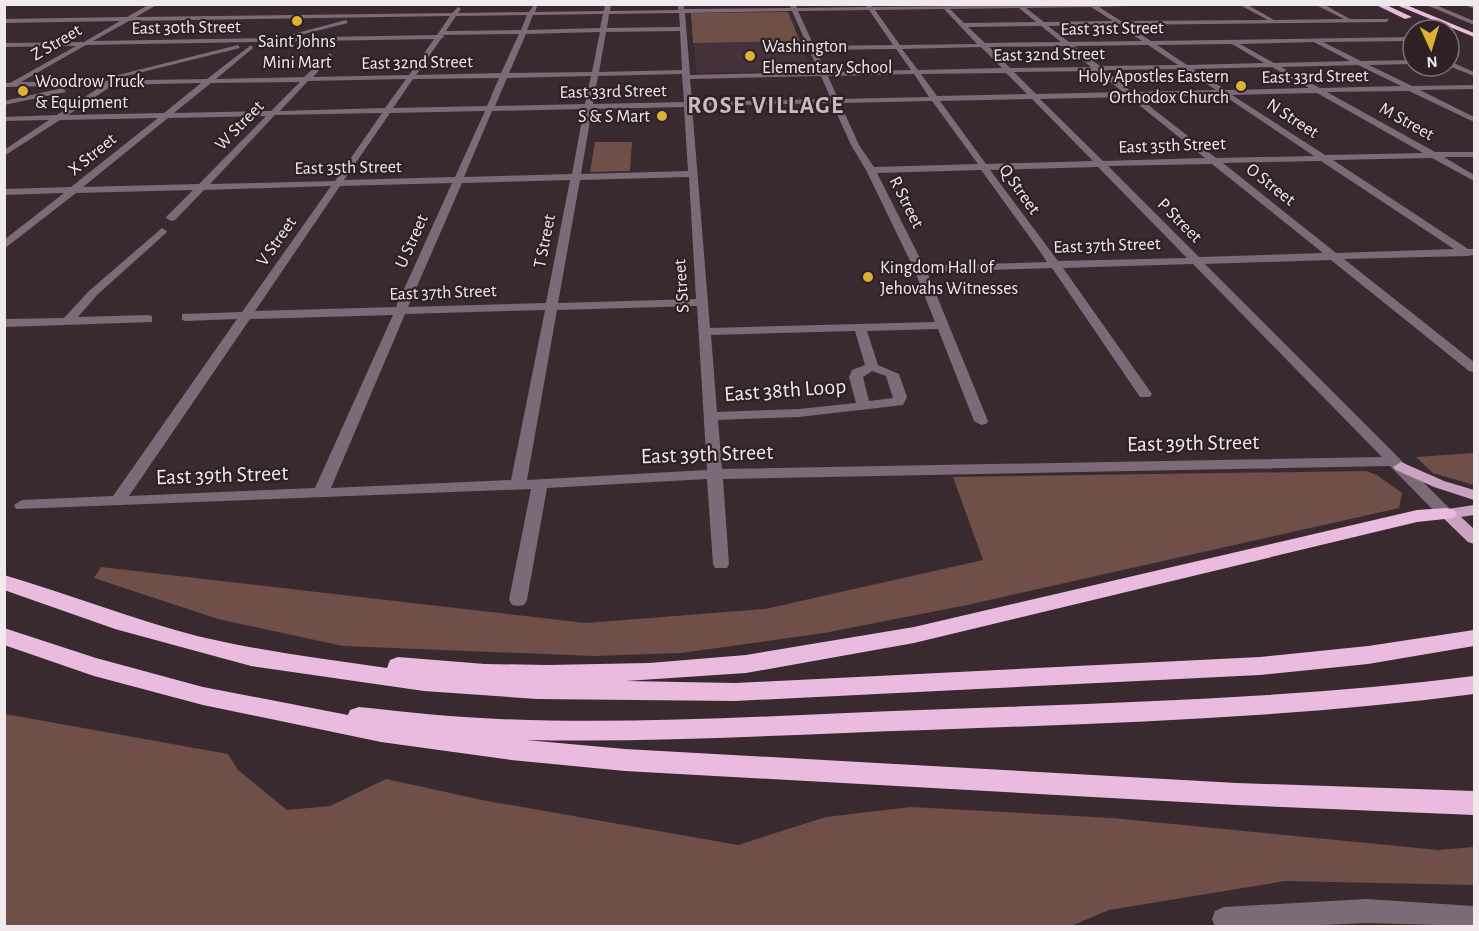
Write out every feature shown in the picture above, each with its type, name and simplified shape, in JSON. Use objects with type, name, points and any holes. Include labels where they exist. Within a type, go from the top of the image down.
[{"type":"highway","points":[[1377,4],[1412,18]]},
{"type":"highway","points":[[1397,4],[1474,34]]},
{"type":"highway","points":[[197,644],[430,670],[485,673],[649,672],[746,664],[914,635],[1417,516],[1447,514]]},
{"type":"highway","points":[[4,582],[115,621],[251,657],[424,682],[537,690],[639,693],[758,691],[1260,666],[1405,651],[1474,638]]},
{"type":"highway","points":[[4,636],[94,667],[203,696],[381,732],[511,749],[624,760],[1294,796],[1474,803]]},
{"type":"highway","points":[[203,696],[379,719],[458,726],[545,731],[621,731],[1282,705],[1392,696],[1474,685]]},
{"type":"main road","points":[[1397,464],[1439,484],[1474,495]]},
{"type":"main road","points":[[1447,514],[1474,510]]},
{"type":"main road","points":[[1447,514],[1474,538]]},
{"type":"street","name":"Z Street","points":[[7,86],[154,4]]},
{"type":"street","name":"V Street","points":[[119,499],[462,4]]},
{"type":"street","name":"U Street","points":[[321,493],[535,4]]},
{"type":"street","points":[[4,21],[531,13],[607,8],[1185,4]]},
{"type":"street","points":[[1242,4],[1474,120]]},
{"type":"street","points":[[1317,4],[1370,28]]},
{"type":"street","points":[[1427,4],[1474,20]]},
{"type":"street","points":[[1466,4],[1474,8]]},
{"type":"street","name":"N Street","points":[[1092,5],[1471,254]]},
{"type":"street","points":[[1164,5],[1177,10]]},
{"type":"street","name":"P Street","points":[[943,6],[1447,514]]},
{"type":"street","name":"O Street","points":[[1018,6],[1474,368]]},
{"type":"street","points":[[4,104],[256,43],[268,37],[410,7]]},
{"type":"street","name":"R Street","points":[[793,7],[855,145],[871,170],[920,268],[981,421]]},
{"type":"street","name":"Q Street","points":[[869,7],[933,99],[1056,265],[1145,394]]},
{"type":"street","name":"T Street","points":[[518,485],[607,8]]},
{"type":"street","name":"S Street","points":[[681,8],[722,564]]},
{"type":"street","name":"M Street","points":[[1187,16],[1474,178]]},
{"type":"street","points":[[282,23],[289,17]]},
{"type":"street","points":[[189,28],[204,18]]},
{"type":"street","points":[[962,25],[1387,20]]},
{"type":"street","points":[[22,31],[30,27]]},
{"type":"street","name":"East 30th Street","points":[[4,45],[682,29]]},
{"type":"street","points":[[1378,32],[1401,41]]},
{"type":"street","points":[[168,42],[181,34]]},
{"type":"street","points":[[4,40],[13,35]]},
{"type":"street","name":"East 31st Street","points":[[811,48],[1401,39]]},
{"type":"street","name":"X Street","points":[[4,246],[256,43]]},
{"type":"street","name":"W Street","points":[[171,218],[330,55]]},
{"type":"street","points":[[1461,61],[1466,61]]},
{"type":"street","name":"East 32nd Street","points":[[7,86],[413,76],[595,73],[823,74],[1401,62]]},
{"type":"street","points":[[5,153],[111,83]]},
{"type":"street","name":"East 33rd Street","points":[[4,119],[1474,87]]},
{"type":"street","name":"East 35th Street","points":[[871,170],[1474,154]]},
{"type":"street","name":"East 35th Street","points":[[4,192],[693,174]]},
{"type":"street","points":[[68,321],[93,293],[162,231]]},
{"type":"street","name":"East 37th Street","points":[[920,268],[1471,254]]},
{"type":"street","name":"East 37th Street","points":[[186,317],[702,302]]},
{"type":"street","points":[[4,323],[148,319]]},
{"type":"street","points":[[704,332],[943,325]]},
{"type":"street","name":"East 38th Loop","points":[[860,328],[872,367]]},
{"type":"street","name":"East 38th Loop","points":[[710,416],[799,413],[898,402],[900,397],[892,374],[872,367],[856,375],[863,405]]},
{"type":"street","name":"East 39th Street","points":[[22,505],[119,499],[518,485],[715,474],[1397,464]]},
{"type":"street","points":[[518,600],[540,484]]},
{"type":"street","points":[[1225,923],[1366,910],[1474,918]]},
{"type":"shaded area","points":[[788,12],[800,41],[693,43],[691,13]]},
{"type":"shaded area","name":"Washington Elementary School","points":[[800,41],[810,70],[697,73],[693,43]]},
{"type":"shaded area","points":[[595,142],[632,142],[630,171],[590,172]]},
{"type":"shaded area","points":[[1474,453],[1474,485],[1433,473],[1416,457]]},
{"type":"shaded area","points":[[1366,471],[1377,475],[1402,493],[1399,508],[967,605],[824,633],[681,653],[594,656],[343,646],[218,619],[94,578],[101,567],[586,623],[765,609],[983,560],[953,477]]},
{"type":"shaded area","points":[[5,714],[228,754],[238,770],[287,810],[330,806],[386,779],[482,800],[738,845],[826,817],[911,807],[1112,818],[1438,850],[1474,847],[1474,885],[1285,881],[1109,910],[1071,926],[5,926]]},
{"type":"place","name":"Saint Johns Mini Mart","points":[[297,21]]},
{"type":"place","name":"Washington Elementary School","points":[[750,56]]},
{"type":"place","name":"Holy Apostles Eastern Orthodox Church","points":[[1241,86]]},
{"type":"place","name":"Woodrow Truck & Equipment","points":[[23,91]]},
{"type":"place","name":"S & S Mart","points":[[662,116]]},
{"type":"place","name":"Kingdom Hall of Jehovahs Witnesses","points":[[868,277]]},
{"type":"district","name":"ROSE VILLAGE","points":[[766,105]]}]
